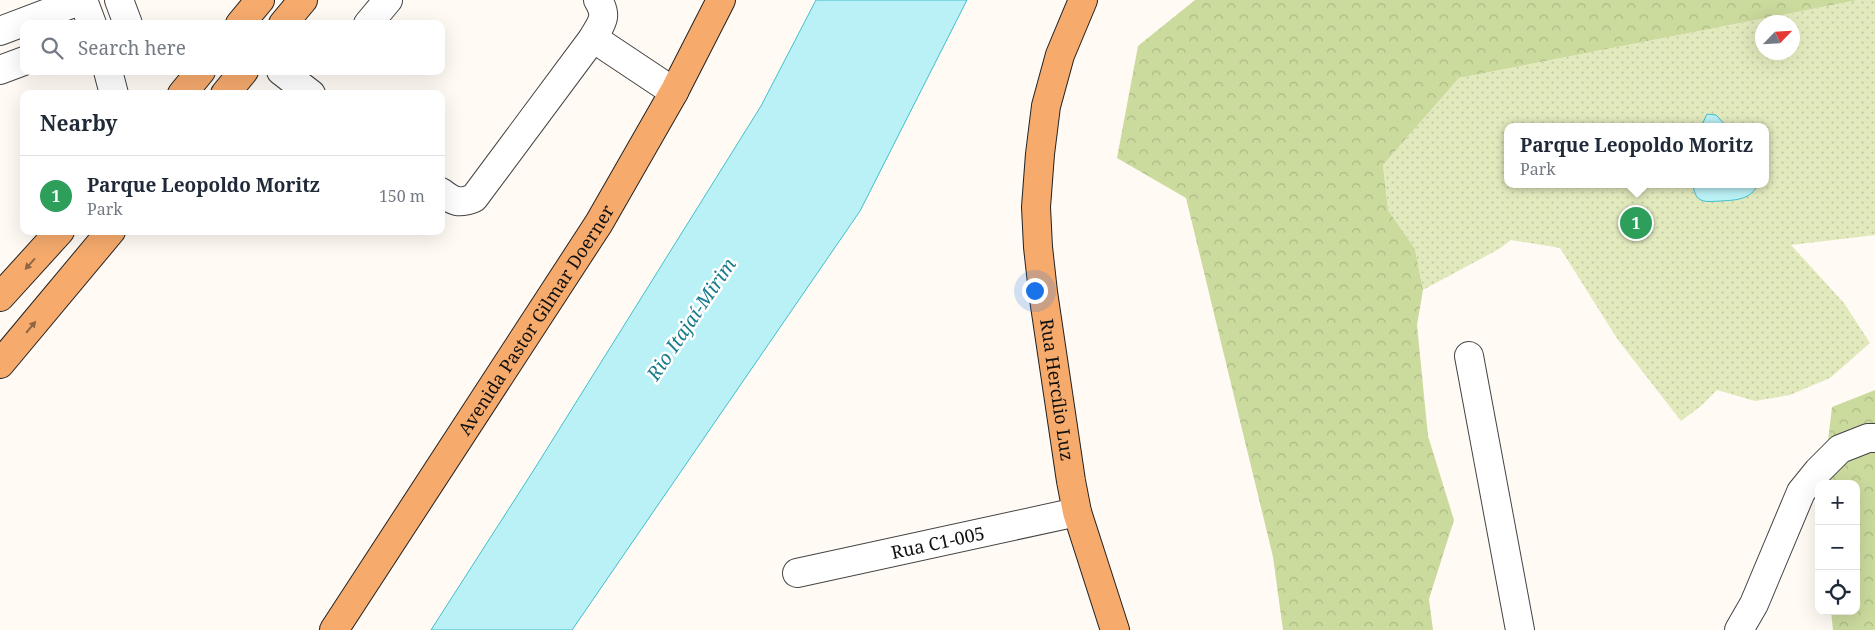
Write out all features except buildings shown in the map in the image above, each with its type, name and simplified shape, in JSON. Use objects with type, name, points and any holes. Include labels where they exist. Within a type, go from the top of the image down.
[{"type":"main road","points":[[243,20],[260,0]]},
{"type":"main road","points":[[286,20],[303,0]]},
{"type":"main road","name":"Avenida Pastor Gilmar Doerner","points":[[334,630],[599,223],[674,92],[721,0]]},
{"type":"main road","name":"Rua Hercílio Luz","points":[[1083,0],[1060,55],[1046,106],[1036,207],[1038,247],[1043,292],[1077,512],[1115,630]]},
{"type":"main road","points":[[185,90],[198,75]]},
{"type":"main road","points":[[228,90],[241,75]]},
{"type":"main road","points":[[0,298],[56,235]]},
{"type":"main road","points":[[0,364],[108,235]]},
{"type":"street","points":[[29,20],[82,0],[90,20]]},
{"type":"street","points":[[371,20],[388,0]]},
{"type":"street","points":[[445,195],[452,200],[464,202],[474,198],[593,38],[603,20],[604,10],[598,0]]},
{"type":"street","points":[[0,31],[20,23]]},
{"type":"street","points":[[593,38],[674,92]]},
{"type":"street","points":[[0,70],[20,62]]},
{"type":"street","points":[[109,75],[113,90]]},
{"type":"street","points":[[1469,356],[1520,630]]},
{"type":"street","points":[[1739,630],[1754,604],[1801,492],[1840,449],[1868,438],[1875,438]]},
{"type":"street","name":"Rua C1-005","points":[[797,573],[1077,512]]},
{"type":"green space","points":[[1195,0],[1858,0],[1781,15],[1755,15],[1755,20],[1459,78],[1383,165],[1388,210],[1415,249],[1423,290],[1417,325],[1428,436],[1454,520],[1429,599],[1433,630],[1283,630],[1273,557],[1186,198],[1117,158],[1138,46]]},
{"type":"green space","points":[[1858,0],[1875,0],[1875,235],[1791,245],[1844,303],[1870,343],[1830,378],[1790,395],[1755,401],[1717,390],[1701,406],[1681,421],[1618,340],[1560,248],[1511,240],[1499,249],[1423,290],[1415,249],[1388,210],[1383,165],[1459,78],[1755,20],[1755,60],[1800,60],[1800,15],[1781,15]]},
{"type":"green space","points":[[1875,390],[1875,630],[1833,630],[1831,615],[1860,615],[1860,480],[1823,480],[1832,407]]},
{"type":"water","name":"Rio Itajaí-Mirim","points":[[816,0],[967,0],[860,211],[572,630],[431,630],[535,468],[761,106]]},
{"type":"water","points":[[1707,114],[1716,115],[1723,123],[1703,123]]},
{"type":"water","points":[[1694,188],[1756,188],[1742,198],[1710,202],[1699,198]]},
{"type":"place","name":"Parque Leopoldo Moritz","points":[[1636,223]]}]
